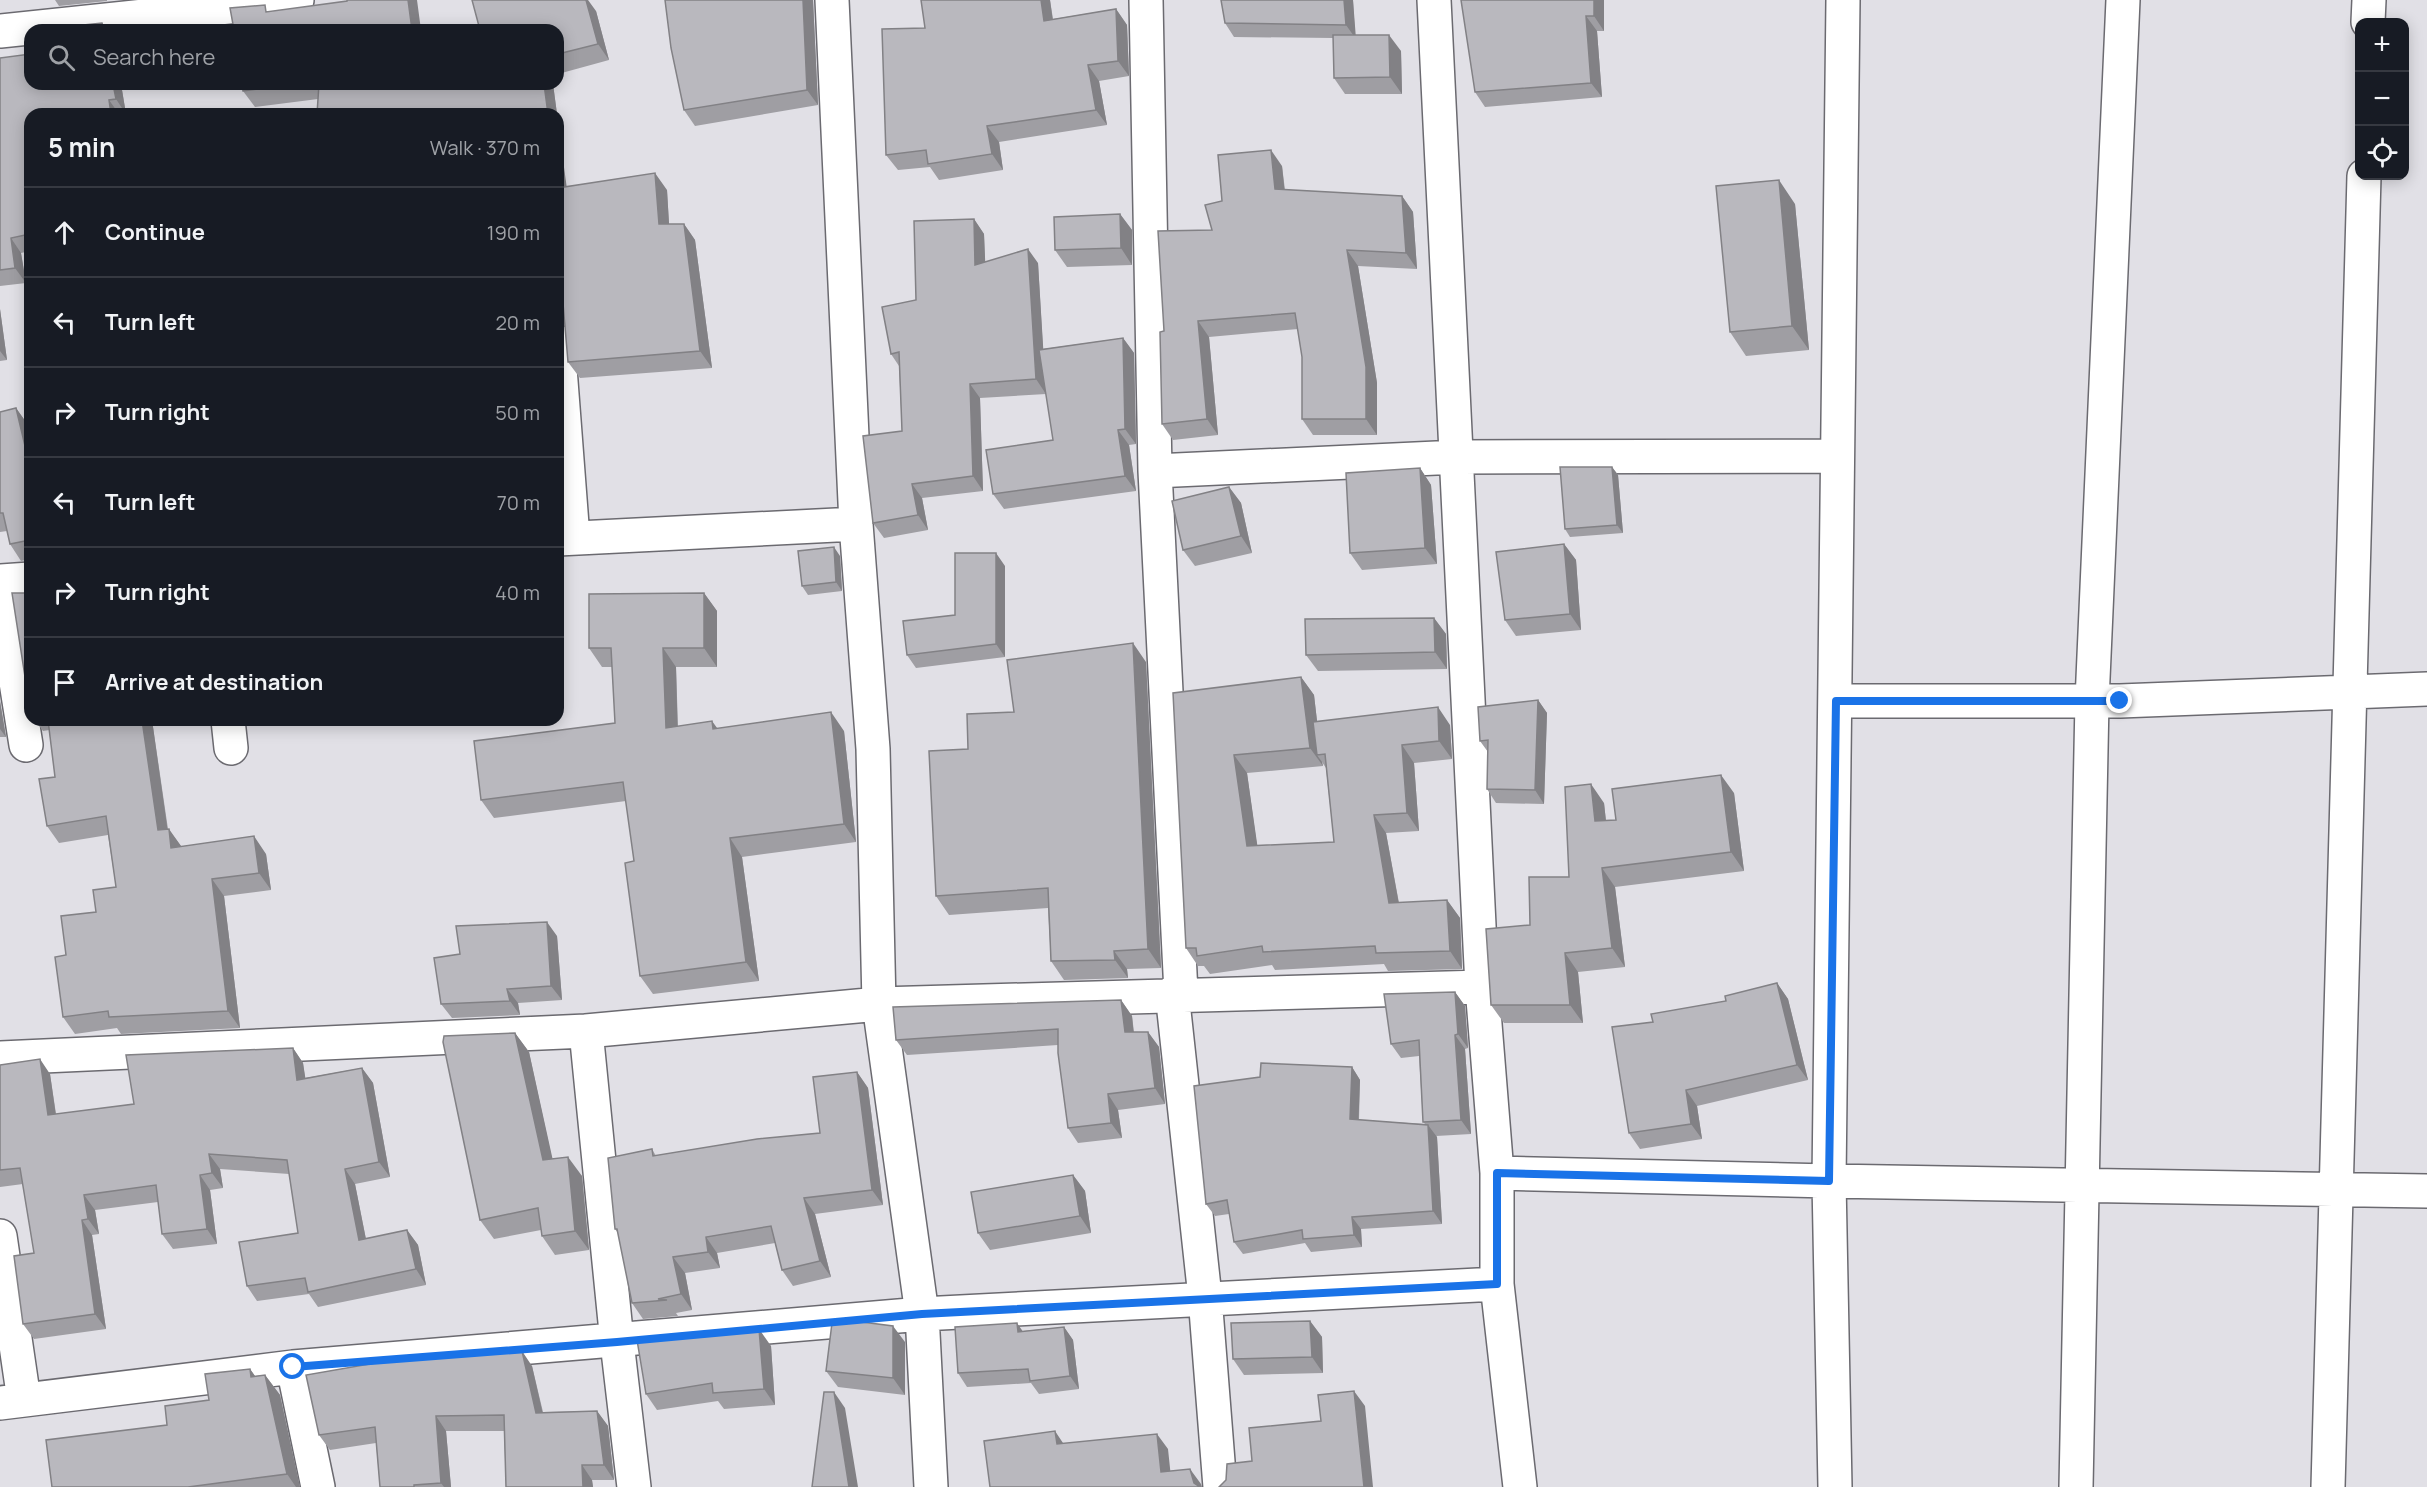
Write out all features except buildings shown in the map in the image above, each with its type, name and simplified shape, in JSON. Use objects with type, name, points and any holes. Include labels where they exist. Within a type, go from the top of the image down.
[{"type":"street","points":[[67,24],[297,0]]},
{"type":"street","points":[[832,0],[856,524],[873,749],[879,1004],[922,1314],[931,1487]]},
{"type":"street","points":[[1146,0],[1155,471],[1176,993],[1205,1298],[1220,1487]]},
{"type":"street","points":[[1434,0],[1482,987],[1497,1173],[1497,1284],[1520,1487]]},
{"type":"street","points":[[1835,1487],[1829,1181],[1843,0]]},
{"type":"street","points":[[2076,1487],[2092,701],[2123,0]]},
{"type":"street","points":[[2368,18],[2369,0]]},
{"type":"street","points":[[0,31],[24,28]]},
{"type":"street","points":[[2328,1487],[2348,692],[2364,180]]},
{"type":"street","points":[[1155,471],[1458,457],[1836,456]]},
{"type":"street","points":[[564,490],[566,539],[856,524]]},
{"type":"street","points":[[24,579],[0,581],[26,745]]},
{"type":"street","points":[[1836,701],[2092,701],[2427,689]]},
{"type":"street","points":[[0,1058],[586,1031],[879,1004],[1176,993],[1482,987]]},
{"type":"street","points":[[586,1031],[634,1487]]},
{"type":"street","points":[[1497,1173],[2427,1191]]},
{"type":"street","points":[[0,1236],[12,1401],[293,1367],[617,1342],[922,1314],[1497,1284]]},
{"type":"street","points":[[293,1367],[318,1487]]},
{"type":"route","points":[[293,1367],[617,1342],[922,1314],[1497,1284],[1497,1173],[1829,1181],[1836,701],[2120,701]]}]
